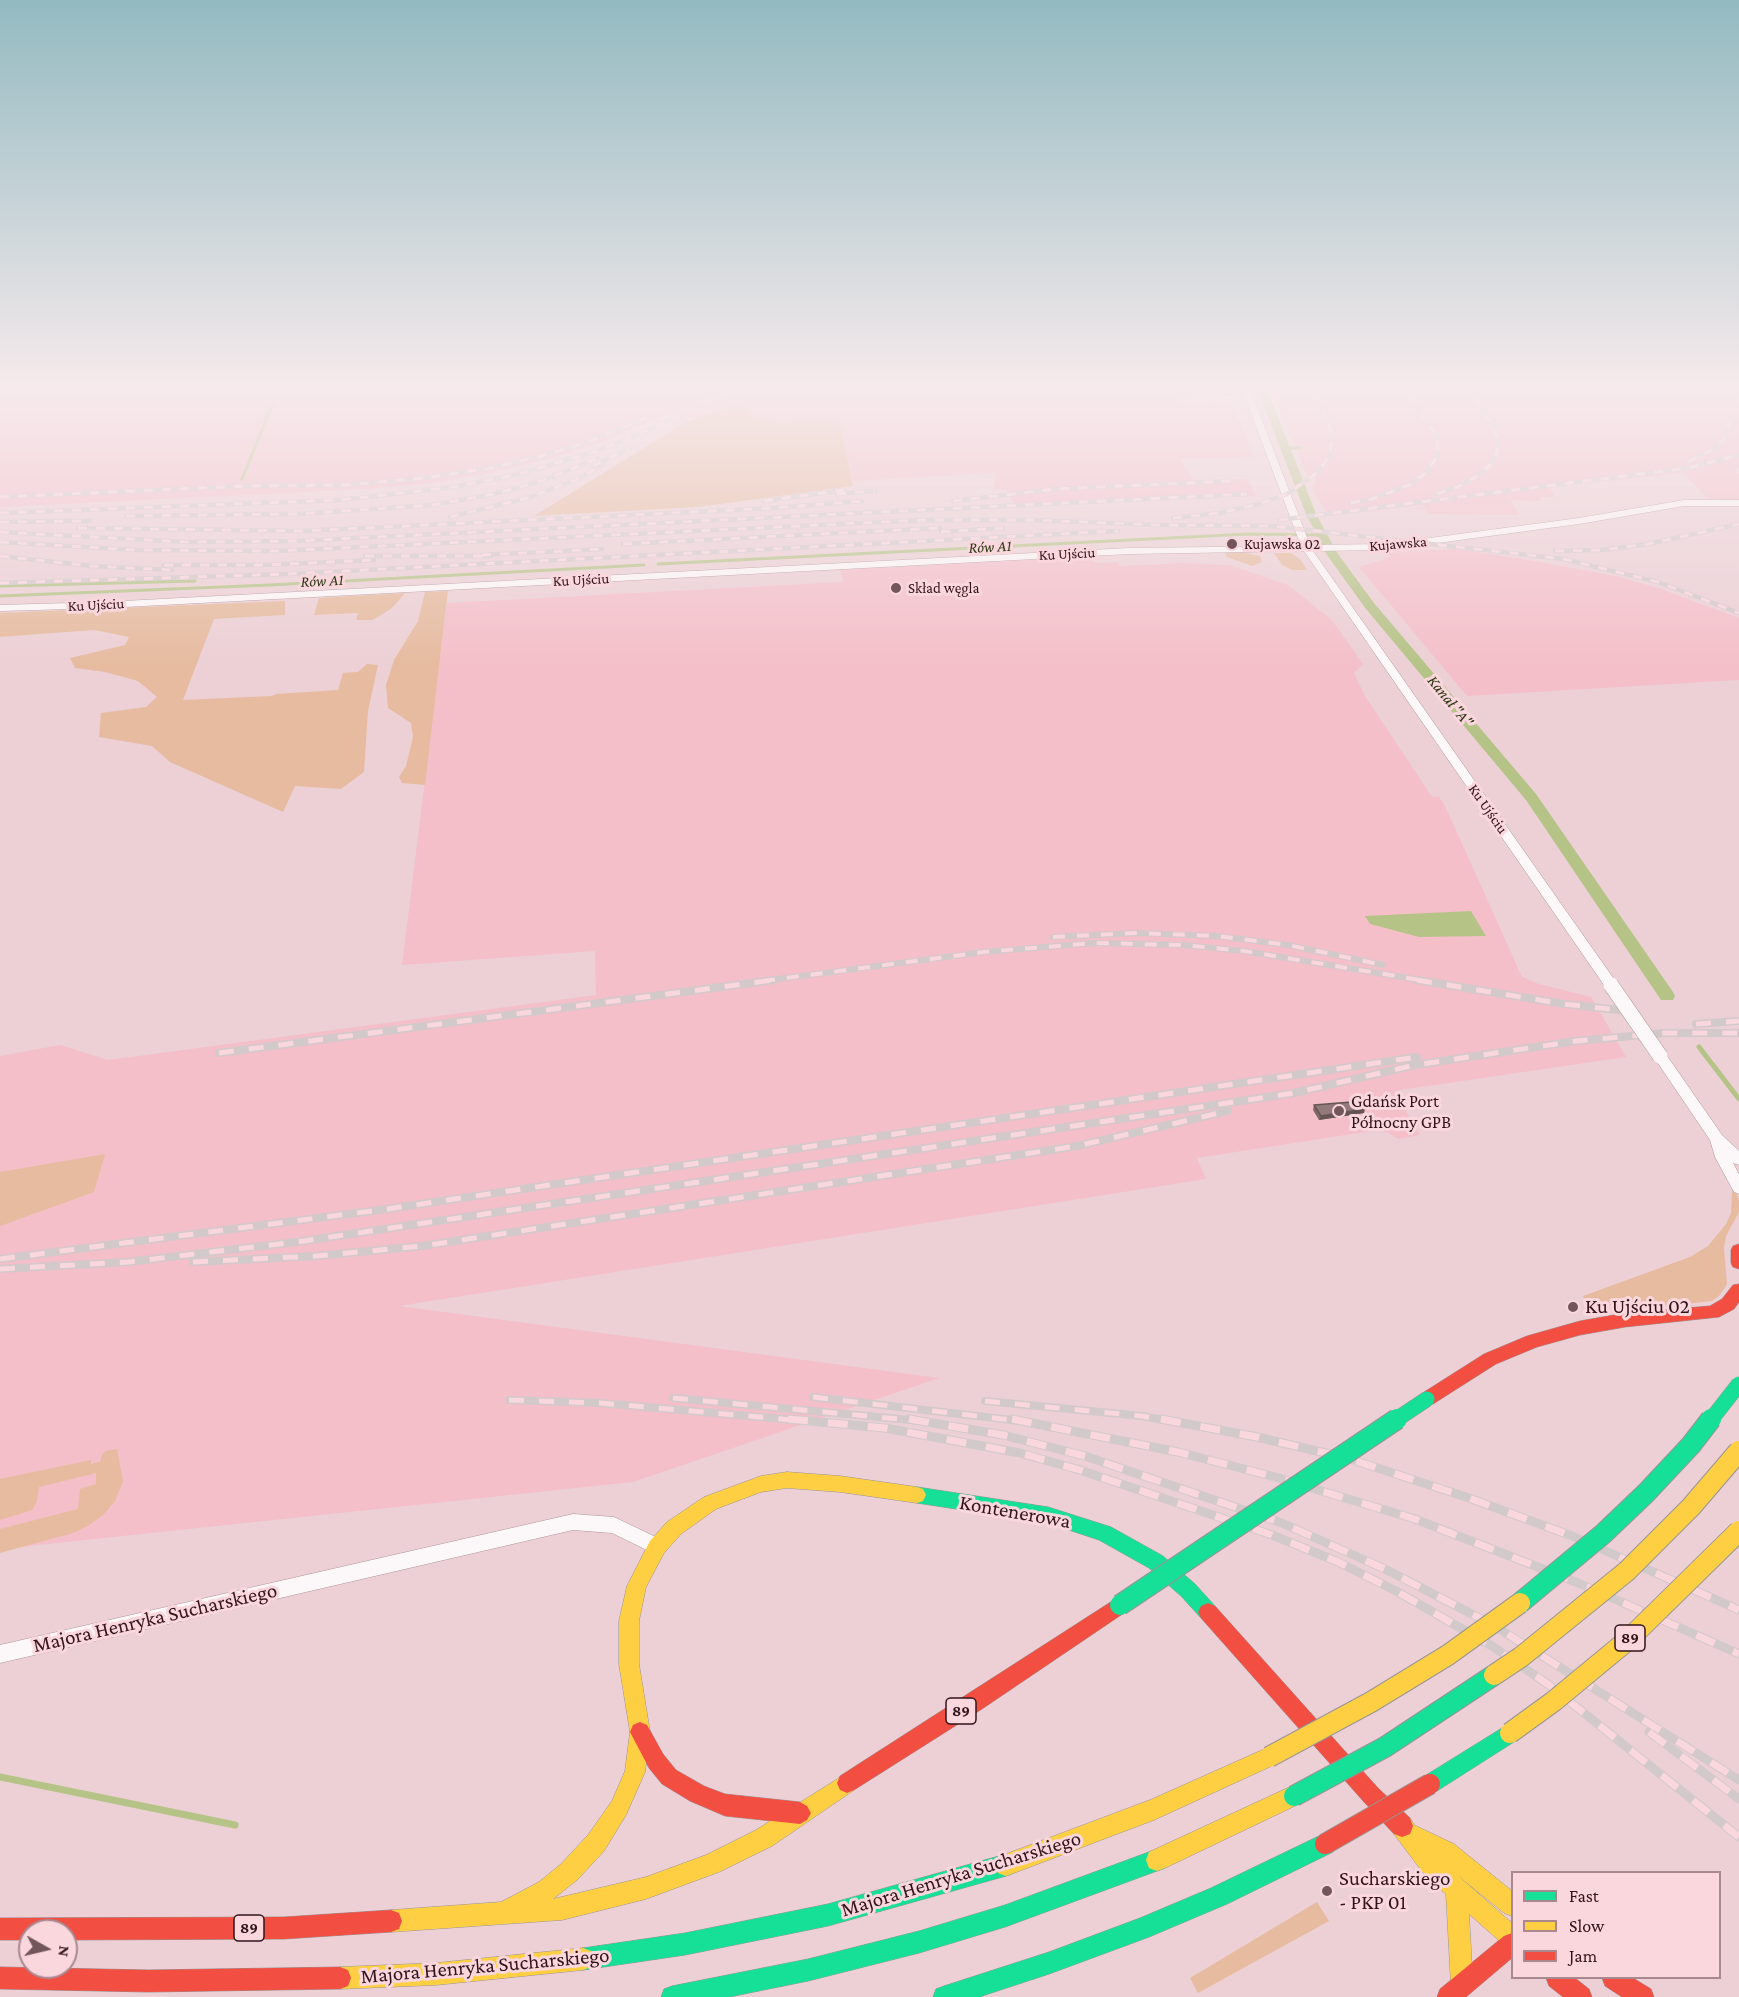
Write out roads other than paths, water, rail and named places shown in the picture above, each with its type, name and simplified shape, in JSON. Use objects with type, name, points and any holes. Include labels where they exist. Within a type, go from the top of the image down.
[{"type":"main road","points":[[1739,1250],[1739,1263]]},
{"type":"main road","name":"89","points":[[0,1929],[176,1926],[284,1928],[497,1915],[562,1909],[646,1888],[711,1864],[764,1839],[800,1813],[975,1702],[1490,1359],[1533,1341],[1580,1328],[1625,1320],[1713,1312],[1728,1304],[1739,1290]]},
{"type":"main road","name":"Majora Henryka Sucharskiego","points":[[0,1978],[149,1981],[285,1980],[436,1974],[549,1964],[685,1944],[828,1915],[930,1888],[1015,1862],[1154,1809],[1269,1757],[1371,1702],[1448,1655],[1556,1575],[1646,1493],[1691,1445],[1739,1384]]},
{"type":"main road","points":[[672,1997],[808,1970],[920,1942],[1005,1916],[1156,1860],[1294,1797],[1385,1748],[1521,1657],[1627,1571],[1691,1507],[1739,1452]]},
{"type":"main road","name":"Kontenerowa","points":[[640,1732],[629,1664],[629,1621],[637,1586],[657,1547],[674,1528],[711,1503],[761,1484],[787,1480],[821,1482],[1048,1515],[1094,1529],[1128,1545],[1156,1562],[1188,1590],[1371,1795],[1410,1834],[1435,1870],[1511,1936]]},
{"type":"main road","name":"89","points":[[944,1997],[1049,1963],[1141,1929],[1219,1896],[1325,1844],[1430,1784],[1510,1733],[1554,1701],[1629,1640],[1739,1531]]},
{"type":"main road","points":[[640,1732],[656,1761],[669,1777],[697,1794],[725,1805],[800,1813]]},
{"type":"main road","points":[[497,1915],[547,1890],[569,1872],[596,1843],[619,1808],[635,1772],[640,1732]]},
{"type":"main road","name":"Kontenerowa","points":[[1410,1834],[1446,1852],[1511,1904]]},
{"type":"main road","points":[[1457,1890],[1462,1985]]},
{"type":"main road","points":[[1448,1997],[1511,1945]]},
{"type":"main road","points":[[1559,1979],[1581,1997]]},
{"type":"main road","points":[[1616,1979],[1643,1997]]},
{"type":"street","points":[[1281,482],[1303,539]]},
{"type":"street","name":"Kujawska","points":[[1303,539],[1320,547],[1401,546],[1579,521],[1684,503],[1739,503]]},
{"type":"street","name":"Ku Ujściu","points":[[0,608],[88,606],[1303,539],[1717,1139],[1739,1160]]},
{"type":"street","name":"Ku Ujściu","points":[[1717,1139],[1722,1157],[1739,1188]]},
{"type":"street","name":"Majora Henryka Sucharskiego","points":[[0,1654],[573,1522],[614,1525],[657,1547]]},
{"type":"waterway","name":"Kanał \"A\"","points":[[1299,482],[1311,514],[1333,555],[1370,606],[1531,797],[1667,996]]},
{"type":"waterway","name":"Rów A1","points":[[658,564],[1248,534],[1321,535]]},
{"type":"waterway","name":"Rów A1","points":[[0,596],[270,585],[644,565]]},
{"type":"waterway","points":[[0,586],[195,581]]},
{"type":"waterway","name":"Kanał \"A\"","points":[[1699,1047],[1739,1099]]},
{"type":"waterway","points":[[0,1777],[235,1825]]},
{"type":"railway","points":[[0,497],[377,482]]},
{"type":"railway","points":[[0,513],[340,500],[447,488],[477,482]]},
{"type":"railway","points":[[126,516],[298,514],[433,505],[494,494],[537,482]]},
{"type":"railway","points":[[450,517],[531,497],[569,482]]},
{"type":"railway","points":[[953,501],[1056,489],[1206,482]]},
{"type":"railway","points":[[1173,518],[1220,513],[1259,504],[1287,494],[1304,482]]},
{"type":"railway","points":[[1351,503],[1372,499],[1413,482]]},
{"type":"railway","points":[[1437,494],[1467,482]]},
{"type":"railway","points":[[1279,520],[1576,482]]},
{"type":"railway","points":[[764,501],[844,490]]},
{"type":"railway","points":[[837,494],[875,491]]},
{"type":"railway","points":[[0,532],[186,542],[296,541],[1247,494]]},
{"type":"railway","points":[[78,528],[303,531],[774,508],[862,501]]},
{"type":"railway","points":[[0,542],[135,550],[278,551],[924,520],[1032,520],[1158,525],[1272,526],[1564,559],[1658,582],[1739,613]]},
{"type":"railway","points":[[0,522],[90,521]]},
{"type":"railway","points":[[1555,551],[1602,550],[1648,544],[1739,524]]},
{"type":"railway","points":[[623,544],[940,528]]},
{"type":"railway","points":[[941,532],[1003,528]]},
{"type":"railway","points":[[0,583],[288,574],[1118,531]]},
{"type":"railway","points":[[482,555],[602,549]]},
{"type":"railway","points":[[0,556],[91,566],[172,570]]},
{"type":"railway","points":[[365,556],[491,556]]},
{"type":"railway","points":[[164,565],[263,565],[374,560]]},
{"type":"railway","points":[[1053,937],[1136,933],[1217,936],[1288,945],[1383,965]]},
{"type":"railway","points":[[763,981],[984,952],[1093,943],[1183,945],[1244,951],[1426,981]]},
{"type":"railway","points":[[219,1053],[774,980]]},
{"type":"railway","points":[[1417,980],[1564,1004],[1627,1011]]},
{"type":"railway","points":[[1696,1024],[1739,1021]]},
{"type":"railway","points":[[0,1269],[128,1262],[304,1241],[1294,1093],[1415,1065],[1576,1041],[1665,1033],[1739,1033]]},
{"type":"railway","points":[[0,1259],[387,1209],[1417,1057]]},
{"type":"railway","points":[[193,1262],[316,1256],[422,1246],[1077,1146],[1228,1111]]},
{"type":"railway","points":[[813,1397],[1020,1421]]},
{"type":"railway","points":[[673,1398],[920,1421]]},
{"type":"railway","points":[[509,1400],[600,1403],[805,1421]]},
{"type":"railway","points":[[985,1401],[1142,1416],[1169,1421]]},
{"type":"railway","points":[[788,1419],[885,1428],[1020,1453],[1080,1470],[1272,1535],[1336,1561],[1396,1591],[1492,1646],[1549,1685],[1739,1837]]},
{"type":"railway","points":[[909,1419],[920,1421]]},
{"type":"railway","points":[[1012,1419],[1178,1452],[1275,1477],[1415,1519],[1576,1582],[1739,1654]]},
{"type":"railway","points":[[1161,1419],[1257,1437],[1347,1458],[1469,1498],[1572,1536],[1739,1610]]},
{"type":"railway","points":[[920,1421],[1003,1435],[1085,1456],[1282,1523],[1387,1570],[1493,1625],[1739,1780]]},
{"type":"railway","points":[[1649,1732],[1739,1799]]},
{"type":"place","name":"Kujawska 02","points":[[1232,544]]},
{"type":"place","name":"Skład węgla","points":[[896,588]]},
{"type":"place","name":"Gdańsk Port Północny GPB","points":[[1339,1111]]},
{"type":"place","name":"Ku Ujściu 02","points":[[1573,1307]]},
{"type":"place","name":"Sucharskiego - PKP 01","points":[[1327,1891]]}]
